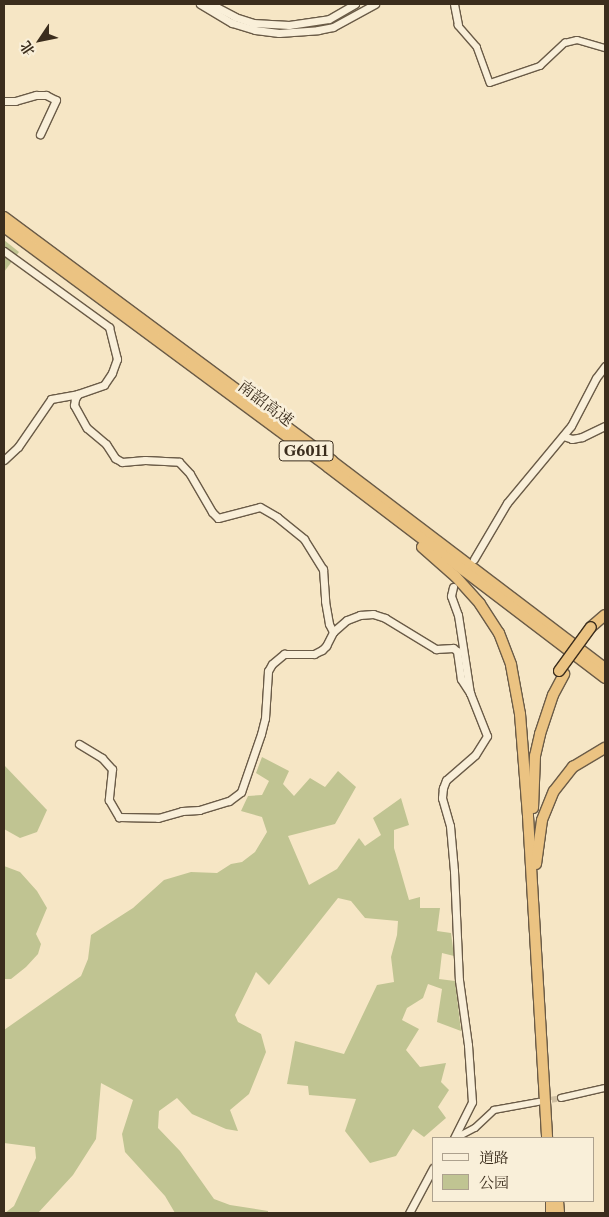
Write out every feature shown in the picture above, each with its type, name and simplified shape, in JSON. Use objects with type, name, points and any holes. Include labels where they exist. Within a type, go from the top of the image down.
[{"type":"highway","name":"南韶高速","points":[[4,217],[605,668]]},
{"type":"highway","name":"南韶高速","points":[[4,227],[328,467],[605,678]]},
{"type":"highway","points":[[328,467],[456,577],[490,618],[505,646],[513,673],[520,714],[547,1137]]},
{"type":"highway","points":[[491,582],[530,607],[605,661]]},
{"type":"highway","points":[[526,804],[532,746],[546,699],[562,672],[605,615]]},
{"type":"highway","points":[[593,630],[605,622]]},
{"type":"highway","points":[[553,1137],[536,880],[533,804],[535,756],[545,715],[562,672]]},
{"type":"highway","points":[[536,880],[538,836],[548,802],[573,767],[605,748]]},
{"type":"street","points":[[200,4],[232,23],[255,30],[279,33],[332,27],[375,4]]},
{"type":"street","points":[[211,4],[235,17],[253,22],[288,26],[329,18],[355,4]]},
{"type":"street","points":[[456,4],[458,25],[477,47],[490,83],[540,66],[565,43],[577,40],[605,48]]},
{"type":"street","points":[[4,101],[36,95],[56,100],[40,134]]},
{"type":"street","points":[[4,251],[109,326],[117,358],[112,373],[104,385],[78,394],[51,399],[18,447],[4,460]]},
{"type":"street","points":[[474,559],[507,503],[563,436],[605,366]]},
{"type":"street","points":[[78,394],[74,405],[87,428],[106,444],[115,458],[122,462],[145,460],[179,462],[190,474],[212,512],[218,518],[260,507],[277,517],[299,535],[323,569],[325,601],[332,632]]},
{"type":"street","points":[[563,436],[572,439],[582,438],[605,426]]},
{"type":"street","points":[[453,587],[451,596],[458,615],[470,693]]},
{"type":"street","points":[[79,744],[102,758],[112,769],[109,800],[119,817],[158,818],[182,811],[199,810],[229,801],[241,792],[265,718],[268,670],[284,654],[314,654],[322,650],[326,646],[332,632],[348,620],[360,615],[373,614],[398,624],[436,649],[453,648],[459,655],[461,679],[470,693],[487,736],[475,755],[446,780],[442,798],[450,826],[459,980],[468,1045],[472,1102],[455,1137]]},
{"type":"street","points":[[561,1098],[605,1088]]},
{"type":"street","points":[[457,1137],[475,1128],[494,1110],[538,1102]]},
{"type":"street","points":[[409,1213],[432,1170]]},
{"type":"green space","points":[[4,240],[19,252],[4,272]]},
{"type":"green space","points":[[262,757],[289,771],[283,784],[294,796],[310,778],[325,787],[338,771],[356,787],[335,824],[288,836],[309,885],[337,869],[359,838],[365,846],[381,835],[373,818],[401,798],[409,825],[394,830],[394,848],[409,900],[420,897],[420,908],[440,908],[437,931],[451,933],[454,956],[442,953],[439,979],[455,981],[461,1031],[437,1022],[442,989],[428,984],[423,998],[407,1008],[402,1020],[419,1029],[406,1050],[420,1067],[446,1063],[441,1082],[449,1090],[438,1107],[446,1118],[424,1137],[413,1129],[396,1156],[370,1163],[345,1131],[356,1099],[309,1095],[308,1086],[287,1084],[295,1041],[344,1054],[377,985],[394,982],[391,957],[397,935],[398,921],[365,918],[351,901],[338,898],[269,985],[256,972],[235,1015],[238,1022],[261,1034],[266,1052],[249,1094],[230,1110],[238,1131],[226,1129],[192,1114],[177,1098],[159,1111],[158,1128],[180,1151],[214,1199],[230,1205],[268,1211],[268,1213],[175,1213],[165,1196],[125,1152],[122,1134],[133,1100],[101,1083],[96,1139],[73,1175],[38,1213],[5,1213],[14,1206],[36,1158],[35,1147],[4,1143],[4,1030],[81,976],[88,959],[91,935],[133,908],[164,880],[191,872],[217,873],[231,864],[242,862],[255,852],[267,832],[262,817],[241,811],[248,796],[262,795],[269,781],[256,773]]},
{"type":"green space","points":[[4,765],[47,810],[37,832],[20,838],[4,829]]},
{"type":"green space","points":[[4,866],[20,872],[37,891],[47,908],[36,934],[41,944],[38,954],[11,979],[4,979]]},
{"type":"tunnel","points":[[543,1101],[561,1098]]}]
